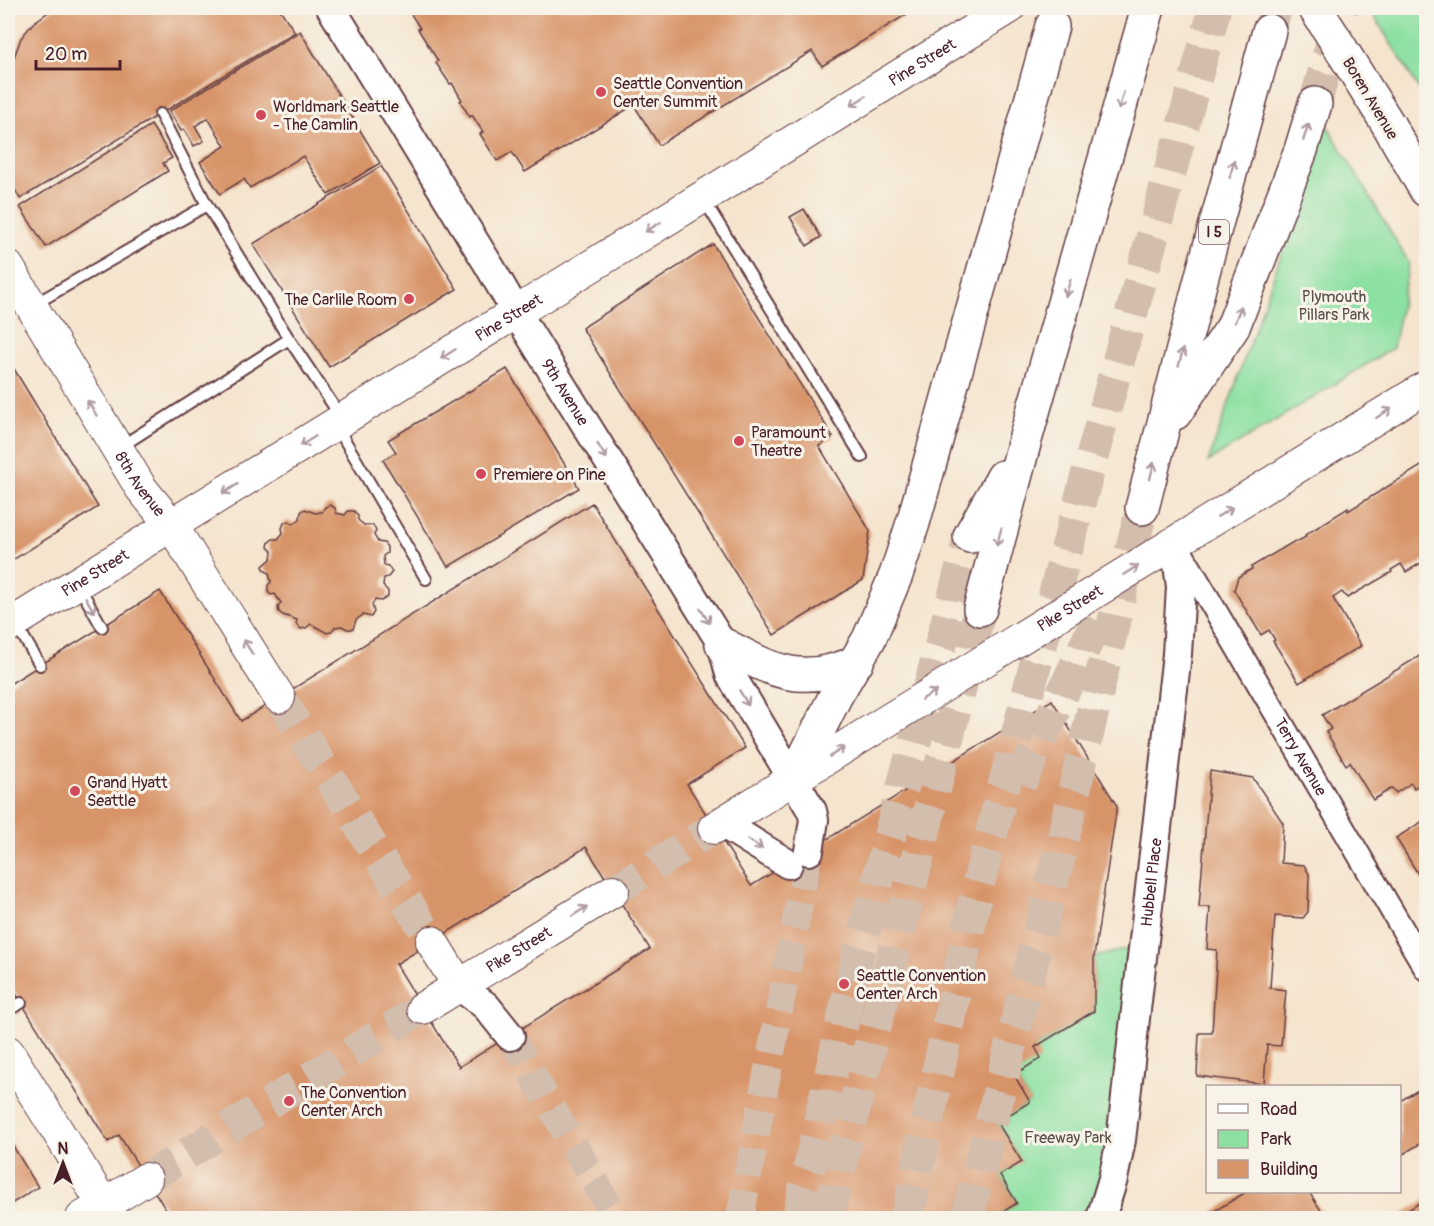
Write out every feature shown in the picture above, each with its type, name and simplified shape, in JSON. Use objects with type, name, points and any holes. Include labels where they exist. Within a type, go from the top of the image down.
[{"type":"main road","points":[[980,609],[1025,440],[1148,8]]},
{"type":"main road","name":"Boren Avenue","points":[[1315,8],[1388,124],[1426,190]]},
{"type":"main road","name":"Pine Street","points":[[11,624],[999,13]]},
{"type":"main road","points":[[794,779],[836,695],[869,639],[896,575],[913,523],[1052,26]]},
{"type":"main road","name":"I 5","points":[[1142,508],[1269,31]]},
{"type":"main road","points":[[1161,434],[1233,327],[1315,104]]},
{"type":"main road","name":"8th Avenue","points":[[8,267],[141,488],[172,526],[279,697]]},
{"type":"main road","name":"Pike Street","points":[[718,826],[1426,387]]},
{"type":"main road","points":[[970,536],[1025,440]]},
{"type":"main road","points":[[722,644],[760,664],[786,672],[812,675],[836,671],[857,662]]},
{"type":"main road","name":"Pike Street","points":[[423,1008],[614,891]]},
{"type":"main road","points":[[432,942],[459,986]]},
{"type":"main road","points":[[8,1052],[99,1214],[146,1179]]},
{"type":"street","name":"9th Avenue","points":[[331,8],[722,644],[730,675],[794,779],[813,815],[798,857],[718,826]]},
{"type":"street","name":"Terry Avenue","points":[[1175,543],[1426,969]]},
{"type":"street","name":"Hubbell Place","points":[[1101,1218],[1113,1179],[1121,1140],[1177,654],[1181,587],[1175,543]]},
{"type":"street","points":[[459,986],[486,1006],[510,1036]]},
{"type":"lane","points":[[160,114],[207,205],[339,422],[426,579]]},
{"type":"lane","points":[[702,197],[862,457]]},
{"type":"lane","points":[[31,306],[207,205]]},
{"type":"lane","points":[[117,448],[290,339]]},
{"type":"lane","points":[[77,583],[102,627]]},
{"type":"lane","points":[[11,624],[40,665]]},
{"type":"lane","points":[[8,1010],[21,1003]]},
{"type":"green space","points":[[1369,8],[1426,8],[1426,100]]},
{"type":"green space","name":"Plymouth Pillars Park","points":[[1327,125],[1409,263],[1393,348],[1208,462]]},
{"type":"green space","name":"Freeway Park","points":[[1145,945],[1110,1218],[996,1218],[1017,1203],[1000,1175],[1021,1161],[997,1122],[1030,1102],[1014,1075],[1035,1047],[1094,1011],[1094,957]]},
{"type":"building","points":[[54,8],[70,10],[75,8],[279,8],[295,32],[20,199],[8,176],[8,74],[21,38],[33,23]]},
{"type":"building","name":"Seattle Convention Center Summit","points":[[407,8],[917,8],[822,66],[812,51],[659,145],[634,105],[525,172],[512,152],[497,161],[480,134],[483,132],[472,115],[470,117],[452,83],[450,84],[436,63],[438,61]]},
{"type":"building","name":"Worldmark Seattle - The Camlin","points":[[300,31],[380,163],[328,195],[303,156],[250,188],[244,179],[220,194],[200,162],[225,146],[208,118],[195,126],[204,141],[194,146],[184,129],[181,131],[169,111]]},
{"type":"building","points":[[151,125],[172,158],[163,163],[168,171],[46,247],[20,207]]},
{"type":"building","points":[[381,166],[457,289],[329,367],[253,244]]},
{"type":"building","points":[[804,209],[821,237],[807,246],[790,217]]},
{"type":"building","name":"Paramount Theatre","points":[[713,244],[833,437],[819,446],[870,531],[863,580],[774,635],[582,328]]},
{"type":"building","points":[[8,359],[98,507],[8,563]]},
{"type":"building","name":"Premiere on Pine","points":[[507,369],[579,488],[448,567],[383,460],[396,452],[388,440]]},
{"type":"building","points":[[1426,463],[1426,560],[1406,572],[1401,564],[1391,570],[1392,572],[1347,598],[1342,592],[1333,598],[1361,646],[1299,683],[1273,641],[1275,640],[1269,630],[1261,635],[1234,590],[1238,577],[1295,541],[1306,537],[1305,535],[1348,508],[1348,511]]},
{"type":"building","points":[[592,503],[745,748],[687,784],[751,886],[1052,700],[1117,806],[1094,957],[1094,1011],[1035,1047],[1041,1058],[1014,1075],[1030,1102],[997,1122],[1022,1162],[1000,1175],[1017,1203],[996,1218],[171,1218],[119,1135],[108,1142],[8,981],[8,685],[160,591],[241,721]],"holes":[[[586,847],[650,949],[459,1067],[396,964]]]},
{"type":"building","points":[[330,505],[335,508],[336,513],[345,515],[348,511],[354,511],[358,520],[364,525],[373,525],[376,531],[374,535],[378,542],[384,543],[387,547],[387,553],[383,556],[384,565],[388,566],[392,572],[384,578],[383,586],[388,591],[388,597],[381,601],[375,600],[371,617],[363,615],[356,620],[353,629],[335,627],[327,633],[311,624],[301,629],[296,624],[297,620],[279,612],[278,607],[281,603],[275,594],[271,595],[268,592],[268,585],[271,582],[269,573],[264,570],[263,566],[271,559],[272,551],[268,547],[269,542],[278,539],[283,533],[284,523],[289,521],[293,524],[300,519],[301,512],[305,509],[315,513],[322,512]]},
{"type":"building","points":[[1426,652],[1426,780],[1414,788],[1411,783],[1396,793],[1392,788],[1373,800],[1350,762],[1346,765],[1326,732],[1331,729],[1322,715]]},
{"type":"building","points":[[1210,771],[1253,778],[1283,823],[1281,863],[1304,865],[1309,874],[1308,912],[1303,918],[1275,916],[1270,988],[1286,990],[1281,1046],[1267,1045],[1264,1084],[1197,1076],[1199,1033],[1212,1033],[1217,950],[1207,949],[1210,907],[1199,907]]},
{"type":"building","points":[[1426,819],[1426,887],[1396,838]]},
{"type":"building","points":[[1423,1087],[1426,1093],[1426,1140],[1401,1155],[1401,1100]]},
{"type":"building","points":[[8,1138],[38,1187],[8,1206]]},
{"type":"building","points":[[1244,1193],[1310,1193],[1326,1218],[1203,1218]]},
{"type":"building","points":[[1426,1199],[1426,1218],[1395,1218]]},
{"type":"tunnel","points":[[907,1218],[978,885],[1042,640],[1215,8]]},
{"type":"tunnel","points":[[1269,31],[1276,8]]},
{"type":"tunnel","points":[[1315,104],[1342,8]]},
{"type":"tunnel","points":[[967,1218],[1058,860],[1142,508]]},
{"type":"tunnel","points":[[798,1218],[857,958],[970,536]]},
{"type":"tunnel","points":[[827,1218],[980,609]]},
{"type":"tunnel","points":[[1020,783],[1102,610]]},
{"type":"tunnel","points":[[279,697],[432,942]]},
{"type":"tunnel","points":[[613,891],[714,828]]},
{"type":"tunnel","points":[[740,1218],[809,851]]},
{"type":"tunnel","points":[[146,1179],[423,1008]]},
{"type":"tunnel","points":[[510,1036],[616,1218]]},
{"type":"place","name":"Seattle Convention Center Summit","points":[[601,92]]},
{"type":"place","name":"Worldmark Seattle - The Camlin","points":[[261,115]]},
{"type":"place","name":"The Carlile Room","points":[[409,299]]},
{"type":"place","name":"Paramount Theatre","points":[[739,441]]},
{"type":"place","name":"Premiere on Pine","points":[[481,474]]},
{"type":"place","name":"Grand Hyatt Seattle","points":[[75,791]]},
{"type":"place","name":"Seattle Convention Center Arch","points":[[844,984]]},
{"type":"place","name":"The Convention Center Arch","points":[[289,1101]]}]
